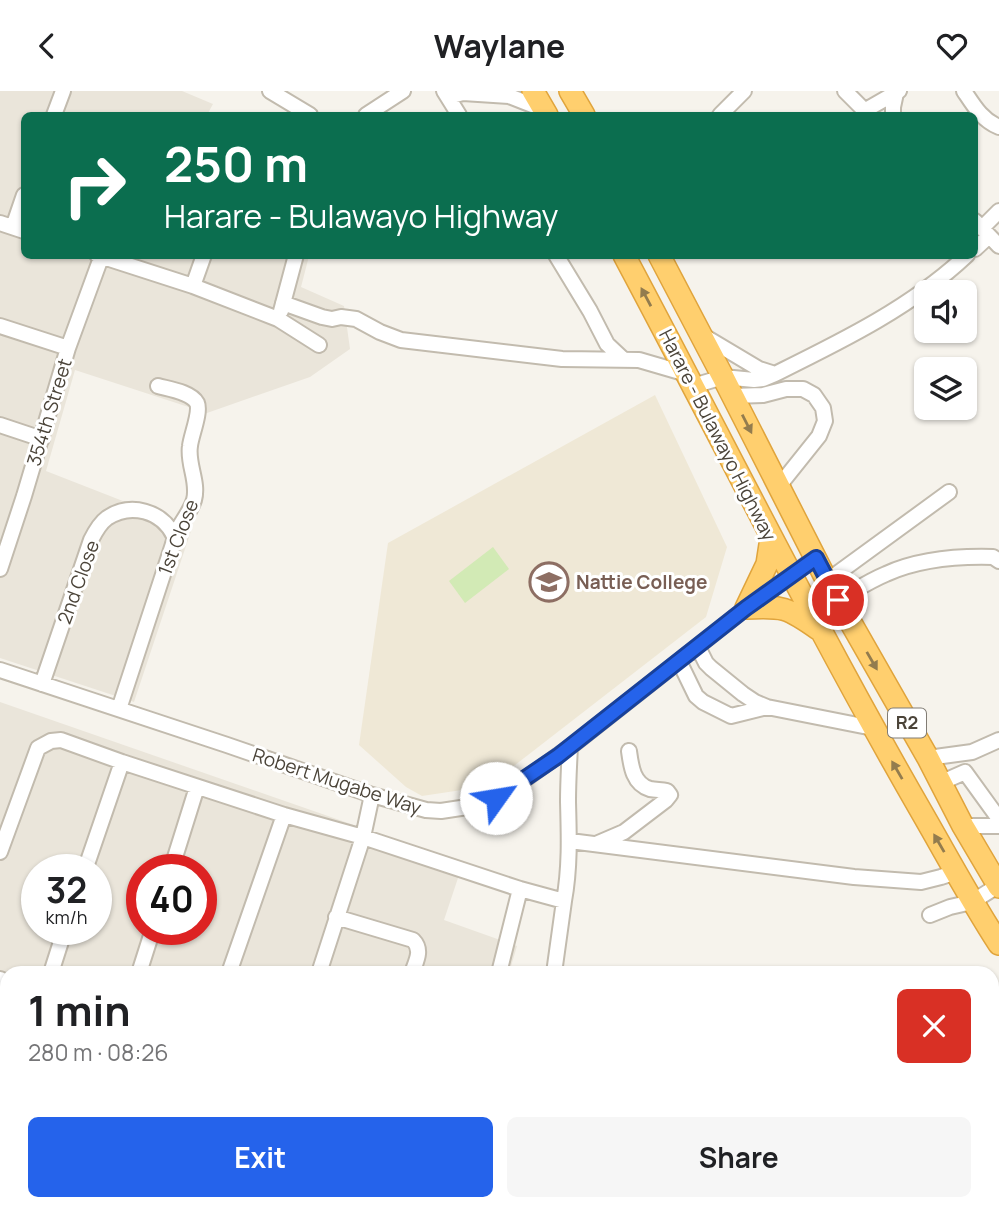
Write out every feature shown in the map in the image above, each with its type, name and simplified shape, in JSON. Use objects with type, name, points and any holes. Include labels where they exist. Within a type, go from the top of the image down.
[{"type":"highway","points":[[533,91],[545,112]]},
{"type":"highway","points":[[570,91],[582,112]]},
{"type":"highway","name":"Harare - Bulawayo Highway","points":[[626,259],[790,575],[873,728],[972,902],[999,944]]},
{"type":"highway","name":"Harare - Bulawayo Highway","points":[[661,259],[827,581],[999,886]]},
{"type":"highway","points":[[771,537],[762,577],[746,608],[771,607],[792,611],[821,630]]},
{"type":"street","points":[[55,112],[63,91]]},
{"type":"street","points":[[270,91],[305,112]]},
{"type":"street","points":[[371,112],[403,91]]},
{"type":"street","points":[[723,112],[744,91]]},
{"type":"street","points":[[845,91],[866,112]]},
{"type":"street","points":[[964,91],[976,110],[987,121],[999,127]]},
{"type":"street","points":[[868,112],[898,92]]},
{"type":"street","points":[[893,112],[898,92]]},
{"type":"street","points":[[457,112],[446,94],[509,96],[544,112]]},
{"type":"street","points":[[12,227],[21,203]]},
{"type":"street","points":[[986,233],[999,211]]},
{"type":"street","name":"354th Street","points":[[0,569],[68,348],[99,259]]},
{"type":"street","points":[[109,259],[193,286],[278,319],[319,345]]},
{"type":"street","points":[[193,286],[203,259]]},
{"type":"street","points":[[278,319],[295,259]]},
{"type":"street","points":[[559,259],[607,344],[624,359]]},
{"type":"street","points":[[728,386],[775,374],[883,318],[933,284],[963,259]]},
{"type":"street","points":[[284,303],[322,317],[356,319],[380,332],[401,339],[562,359],[639,360],[690,380],[763,395],[786,389],[803,389],[814,395],[823,408],[825,421],[819,436],[779,486]]},
{"type":"street","points":[[0,326],[68,348]]},
{"type":"street","points":[[700,334],[759,369],[775,374]]},
{"type":"street","name":"1st Close","points":[[119,709],[174,536],[184,520],[196,490],[188,457],[198,409],[196,402],[190,396],[158,386]]},
{"type":"street","points":[[0,425],[41,439]]},
{"type":"street","points":[[827,581],[949,492]]},
{"type":"street","name":"2nd Close","points":[[42,684],[91,540],[106,518],[127,511],[149,512],[160,517],[174,536]]},
{"type":"street","points":[[838,600],[886,574],[903,568],[946,558],[993,557],[999,561]]},
{"type":"street","name":"Robert Mugabe Way","points":[[0,670],[372,795],[426,810],[440,811],[474,806],[496,798],[514,787],[570,747],[746,608],[816,558]]},
{"type":"street","points":[[698,647],[711,668],[755,702],[767,707],[873,728]]},
{"type":"street","points":[[679,661],[696,695],[703,702],[731,716],[767,707]]},
{"type":"street","points":[[0,852],[38,748],[51,741],[61,740],[284,815],[564,901]]},
{"type":"street","points":[[928,758],[972,752],[999,740]]},
{"type":"street","points":[[555,966],[567,885],[570,747]]},
{"type":"street","points":[[595,845],[624,832],[670,795],[667,791],[649,789],[639,782],[631,767],[629,751]]},
{"type":"street","points":[[90,854],[122,762]]},
{"type":"street","points":[[940,783],[965,772],[999,819]]},
{"type":"street","points":[[176,854],[197,787]]},
{"type":"street","points":[[321,966],[362,837],[372,795]]},
{"type":"street","points":[[231,966],[284,815]]},
{"type":"street","points":[[963,826],[999,826]]},
{"type":"street","points":[[570,841],[854,877],[921,882],[956,872]]},
{"type":"street","points":[[930,915],[972,902],[999,886]]},
{"type":"street","points":[[501,966],[520,889]]},
{"type":"street","points":[[336,917],[413,940],[419,951],[414,966]]},
{"type":"street","points":[[53,966],[60,945]]},
{"type":"street","points":[[141,966],[148,945]]},
{"type":"shaded area","points":[[0,91],[182,91],[213,104],[209,112],[21,112],[21,259],[308,259],[301,287],[344,306],[350,349],[310,377],[207,413],[75,370],[46,471],[192,528],[134,702],[0,658]]},
{"type":"shaded area","name":"Nattie College","points":[[655,395],[727,547],[706,617],[488,786],[422,796],[406,787],[359,745],[388,543]]},
{"type":"shaded area","points":[[0,702],[463,863],[444,920],[517,946],[511,966],[0,966]]},
{"type":"green space","points":[[493,547],[509,569],[465,603],[449,581]]},
{"type":"place","name":"Nattie College","points":[[549,582]]},
{"type":"route","points":[[496,798],[558,756],[746,608],[816,558],[838,600]]}]
